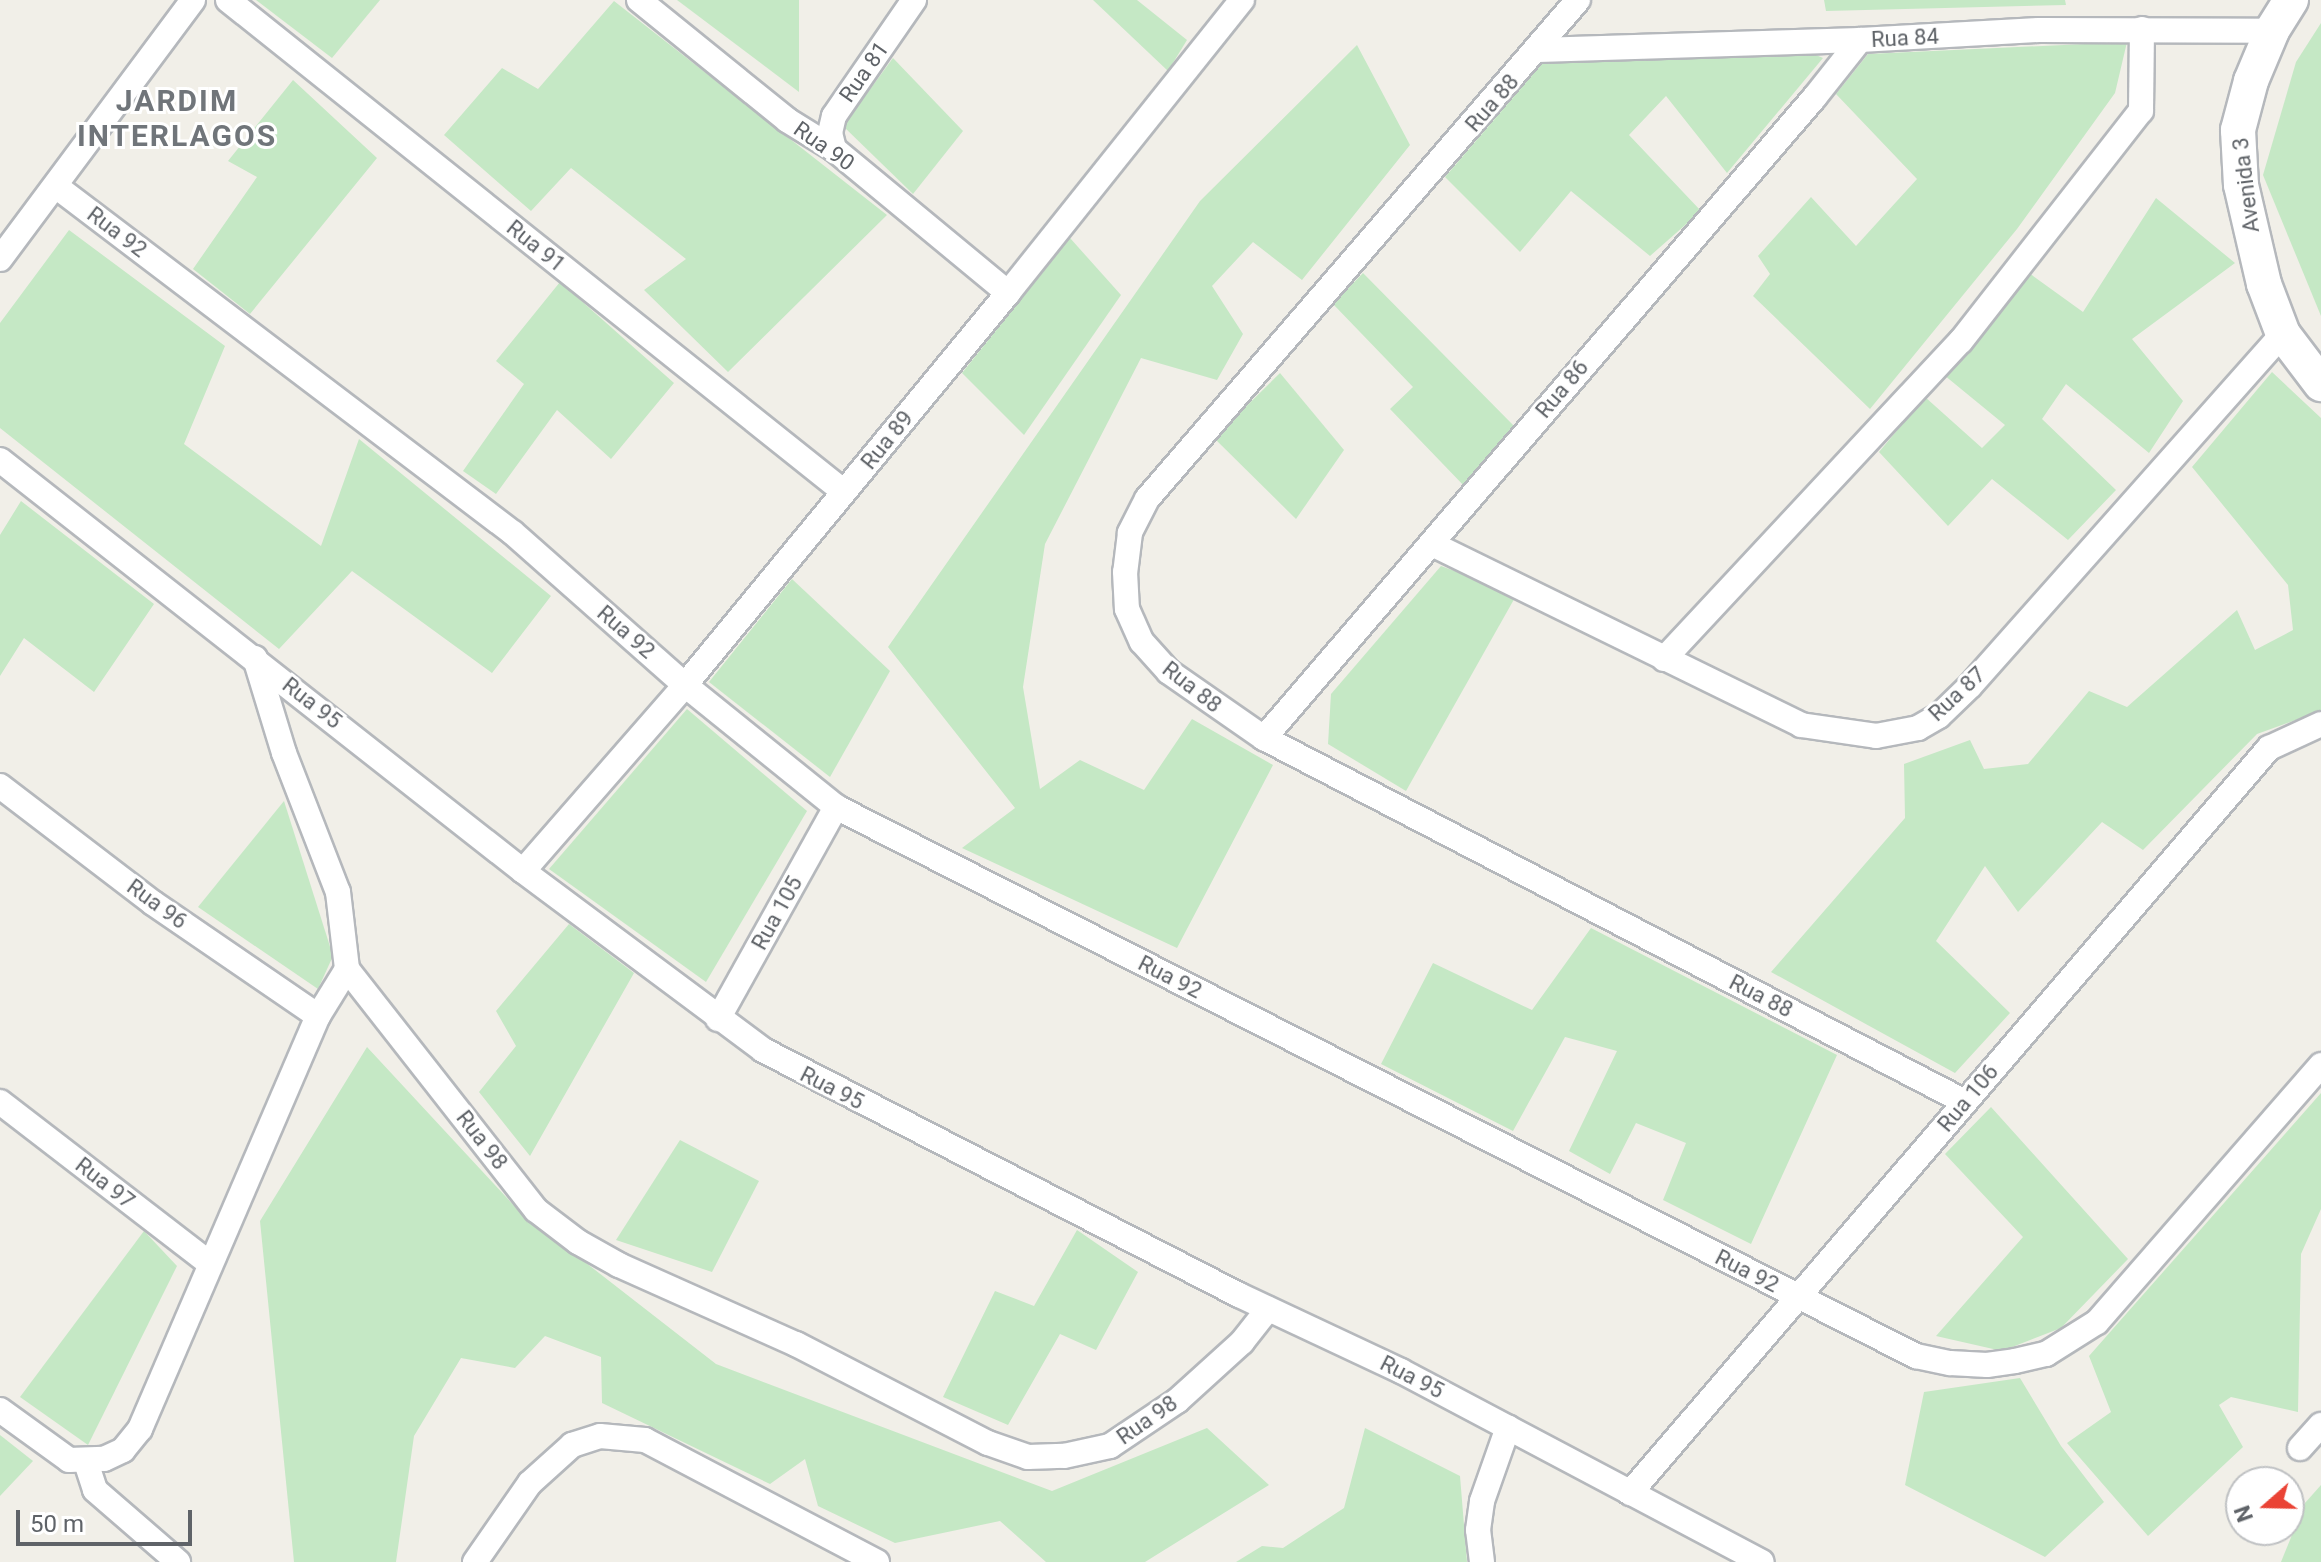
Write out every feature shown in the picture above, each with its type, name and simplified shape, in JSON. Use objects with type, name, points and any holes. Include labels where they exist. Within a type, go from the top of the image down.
[{"type":"main road","name":"Avenida 3","points":[[2291,0],[2272,31],[2251,81],[2238,130],[2241,185],[2264,284],[2283,334],[2321,384]]},
{"type":"street","points":[[0,259],[57,187],[193,0]]},
{"type":"street","name":"Rua 91","points":[[228,0],[844,492]]},
{"type":"street","name":"Rua 90","points":[[639,0],[787,120],[834,149],[1008,293]]},
{"type":"street","name":"Rua 81","points":[[834,149],[830,133],[834,116],[914,0]]},
{"type":"street","name":"Rua 89","points":[[523,871],[685,685],[1008,293],[1242,0]]},
{"type":"street","name":"Rua 88","points":[[1578,0],[1538,50],[1147,499],[1130,533],[1125,572],[1127,609],[1142,642],[1169,672],[1264,738],[1965,1102]]},
{"type":"street","points":[[1664,659],[1961,341],[2141,111],[2142,29]]},
{"type":"street","name":"Rua 84","points":[[1538,50],[1860,40],[2039,30],[2272,31]]},
{"type":"street","name":"Rua 86","points":[[1264,738],[1860,40]]},
{"type":"street","name":"Rua 92","points":[[57,187],[513,533],[685,685],[836,807],[1916,1356],[1987,1365],[2046,1354],[2097,1322],[2321,1065]]},
{"type":"street","name":"Rua 87","points":[[1432,544],[1801,725],[1876,736],[1918,728],[1939,716],[1970,686],[2283,334]]},
{"type":"street","name":"Rua 95","points":[[0,460],[523,871],[718,1019],[795,1069],[1268,1309],[1401,1371],[1761,1562]]},
{"type":"street","points":[[0,1410],[52,1451],[69,1460],[86,1462],[123,1450],[140,1429],[318,1016],[347,969],[338,892],[284,753],[255,658]]},
{"type":"street","name":"Rua 106","points":[[1630,1493],[2269,748],[2321,724]]},
{"type":"street","name":"Rua 96","points":[[0,786],[153,903],[318,1016]]},
{"type":"street","name":"Rua 105","points":[[718,1019],[836,807]]},
{"type":"street","name":"Rua 98","points":[[347,969],[536,1210],[578,1242],[619,1265],[796,1344],[988,1443],[1028,1457],[1064,1456],[1110,1446],[1177,1401],[1242,1342],[1268,1309]]},
{"type":"street","name":"Rua 97","points":[[0,1102],[210,1264]]},
{"type":"street","points":[[2300,1448],[2321,1425]]},
{"type":"street","points":[[1482,1562],[1478,1530],[1482,1501],[1508,1427]]},
{"type":"street","points":[[475,1562],[530,1483],[572,1445],[600,1436],[645,1440],[877,1562]]},
{"type":"street","points":[[86,1462],[95,1490],[178,1562]]},
{"type":"green space","points":[[256,0],[380,0],[332,58]]},
{"type":"green space","points":[[677,0],[799,0],[799,92]]},
{"type":"green space","points":[[1093,0],[1137,0],[1187,40],[1168,71]]},
{"type":"green space","points":[[1824,0],[2065,0],[2066,5],[1826,11]]},
{"type":"green space","points":[[614,1],[887,215],[728,372],[644,290],[686,259],[571,168],[531,211],[444,135],[502,68],[538,89]]},
{"type":"green space","points":[[2321,23],[2321,316],[2263,175],[2296,62]]},
{"type":"green space","points":[[2127,42],[2115,93],[2017,229],[1870,409],[1753,296],[1770,274],[1758,256],[1811,197],[1856,246],[1917,179],[1836,94],[1868,54]]},
{"type":"green space","points":[[1357,45],[1410,145],[1302,280],[1253,242],[1212,286],[1243,334],[1217,380],[1141,358],[1045,544],[1023,687],[1040,789],[1080,760],[1144,790],[1192,719],[1273,765],[1177,948],[962,848],[1015,808],[888,647],[1200,201]]},
{"type":"green space","points":[[1809,52],[1823,58],[1727,173],[1666,96],[1629,135],[1701,211],[1650,256],[1571,191],[1520,252],[1445,177],[1547,58]]},
{"type":"green space","points":[[893,58],[963,131],[913,194],[843,126]]},
{"type":"green space","points":[[293,80],[377,158],[250,314],[193,269],[257,177],[228,161]]},
{"type":"green space","points":[[2156,198],[2235,263],[2132,339],[2183,401],[2149,453],[2066,384],[2042,419],[2116,490],[2068,540],[1992,479],[1948,526],[1879,452],[1925,397],[1982,448],[2005,425],[1944,375],[2029,273],[2083,312]]},
{"type":"green space","points":[[69,230],[225,346],[184,444],[321,546],[359,439],[551,596],[492,673],[352,571],[279,649],[0,428],[0,323]]},
{"type":"green space","points":[[1070,238],[1121,295],[1024,435],[962,373]]},
{"type":"green space","points":[[1363,273],[1514,426],[1467,489],[1390,409],[1413,387],[1333,304]]},
{"type":"green space","points":[[560,282],[674,383],[611,459],[557,410],[496,494],[463,471],[524,384],[496,361]]},
{"type":"green space","points":[[2272,372],[2321,418],[2321,711],[2257,734],[2143,850],[2102,822],[2018,912],[1985,866],[1936,941],[2010,1013],[1955,1073],[1771,972],[1905,818],[1904,764],[1970,740],[1984,769],[2028,764],[2089,691],[2127,707],[2237,610],[2255,650],[2293,630],[2288,585],[2192,467]]},
{"type":"green space","points":[[1280,373],[1344,450],[1296,519],[1214,438]]},
{"type":"green space","points":[[21,501],[154,604],[94,692],[24,638],[0,676],[0,535]]},
{"type":"green space","points":[[1441,566],[1517,594],[1406,791],[1328,744],[1331,694]]},
{"type":"green space","points":[[792,579],[890,671],[830,777],[709,682]]},
{"type":"green space","points":[[687,709],[807,811],[706,982],[549,869]]},
{"type":"green space","points":[[284,801],[333,956],[318,989],[198,907]]},
{"type":"green space","points":[[569,924],[634,973],[530,1156],[479,1092],[516,1046],[496,1011]]},
{"type":"green space","points":[[1591,928],[1837,1055],[1751,1244],[1663,1200],[1686,1143],[1636,1123],[1610,1174],[1569,1151],[1617,1051],[1565,1037],[1513,1131],[1381,1064],[1433,963],[1532,1010]]},
{"type":"green space","points":[[367,1047],[518,1210],[716,1364],[1052,1491],[1207,1428],[1269,1485],[1145,1562],[1046,1562],[1000,1521],[895,1543],[818,1506],[805,1459],[770,1484],[602,1403],[601,1357],[545,1336],[515,1368],[461,1358],[414,1436],[396,1562],[294,1562],[260,1221]]},
{"type":"green space","points":[[2321,1093],[2321,1209],[2301,1254],[2298,1412],[2231,1397],[2219,1405],[2243,1447],[2148,1536],[2067,1443],[2111,1412],[2089,1356]]},
{"type":"green space","points":[[1991,1107],[2128,1259],[2061,1328],[2002,1351],[1936,1336],[2023,1237],[1945,1154]]},
{"type":"green space","points":[[680,1140],[759,1181],[712,1272],[616,1240]]},
{"type":"green space","points":[[1077,1230],[1138,1272],[1096,1350],[1060,1334],[1008,1425],[943,1397],[995,1291],[1034,1306]]},
{"type":"green space","points":[[144,1231],[177,1266],[88,1445],[20,1397]]},
{"type":"green space","points":[[2020,1378],[2061,1446],[2104,1502],[2045,1557],[1905,1485],[1924,1392]]},
{"type":"green space","points":[[1365,1428],[1460,1476],[1467,1562],[1236,1562],[1262,1546],[1283,1548],[1344,1508]]},
{"type":"green space","points":[[0,1435],[33,1461],[0,1496]]},
{"type":"green space","points":[[2321,1485],[2321,1562],[2281,1562],[2288,1546],[2305,1546],[2305,1503]]},
{"type":"district","name":"JARDIM INTERLAGOS","points":[[177,118]]}]
